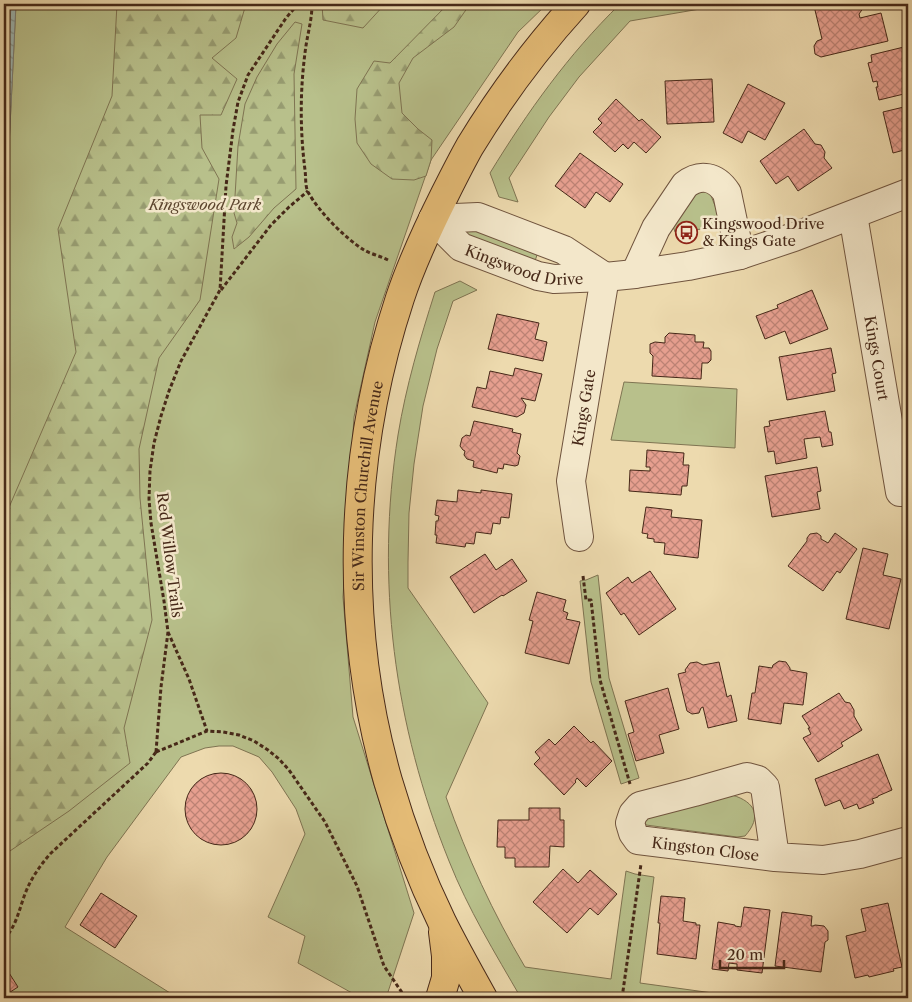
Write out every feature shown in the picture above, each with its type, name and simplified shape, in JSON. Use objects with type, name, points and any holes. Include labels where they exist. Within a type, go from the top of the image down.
[{"type":"main road","name":"Sir Winston Churchill Avenue","points":[[483,998],[442,921],[420,870],[402,824],[388,780],[376,729],[365,668],[357,567],[364,455],[382,357],[400,298],[432,219],[469,148],[505,91],[537,49],[576,4]]},
{"type":"main road","points":[[440,998],[446,978],[446,956],[442,921]]},
{"type":"street","points":[[635,274],[656,228],[685,186],[690,181],[696,179],[710,179],[717,182],[727,193],[740,255]]},
{"type":"street","name":"Kingswood Drive","points":[[432,219],[478,217],[564,250],[605,277],[688,266],[740,255],[794,237],[908,193]]},
{"type":"street","name":"Kings Court","points":[[853,215],[900,492],[908,492]]},
{"type":"street","name":"Kings Gate","points":[[579,537],[571,482],[605,277]]},
{"type":"street","name":"Kingston Close","points":[[775,856],[765,787],[758,780],[747,777],[640,806],[633,814],[630,823],[633,833],[638,840],[775,856],[823,860],[860,854],[908,841]]},
{"type":"path","name":"Red Willow Trails","points":[[168,632],[149,499],[154,443],[169,390],[181,361],[220,290],[226,186],[238,102],[248,74],[286,18],[298,4]]},
{"type":"path","points":[[312,4],[312,18],[305,52],[301,131],[308,191],[322,212],[352,241],[365,251],[391,261]]},
{"type":"path","points":[[220,290],[271,225],[308,191]]},
{"type":"path","points":[[584,576],[586,600],[591,600],[600,680],[630,785]]},
{"type":"path","points":[[168,632],[189,679],[207,731]]},
{"type":"path","points":[[156,752],[168,632]]},
{"type":"path","points":[[4,940],[12,930],[33,876],[42,864],[148,763],[156,752],[207,731],[231,733],[254,741],[279,759],[289,770],[324,822],[357,886],[384,966],[403,994],[408,998]]},
{"type":"path","points":[[622,998],[641,864]]},
{"type":"green space","name":"Kingswood Park","points":[[16,4],[547,4],[518,32],[431,160],[375,322],[354,417],[343,597],[353,717],[414,913],[386,998],[361,998],[298,963],[305,936],[268,917],[305,834],[296,809],[272,772],[259,757],[233,746],[219,746],[205,748],[181,757],[107,857],[65,927],[178,998],[4,998],[4,248]]},
{"type":"green space","points":[[117,4],[246,4],[236,38],[212,58],[237,79],[221,115],[200,115],[202,148],[219,179],[200,300],[159,358],[139,449],[140,498],[152,620],[124,728],[130,763],[69,811],[4,855],[4,519],[76,352],[58,229],[112,96]]},
{"type":"green space","points":[[322,4],[385,4],[363,28],[323,20]]},
{"type":"green space","points":[[448,4],[470,4],[454,27],[413,58],[399,83],[402,113],[432,140],[431,160],[426,176],[414,180],[392,179],[371,164],[357,143],[355,119],[357,89],[374,61],[390,63]]},
{"type":"green space","points":[[620,4],[729,4],[630,21],[579,77],[549,117],[509,178],[518,202],[499,197],[490,173],[504,150],[550,84],[583,43]]},
{"type":"green space","points":[[295,22],[302,24],[294,74],[296,189],[274,208],[249,237],[234,249],[232,237],[237,223],[234,213],[238,146],[245,104],[257,77],[277,44]]},
{"type":"green space","points":[[699,188],[710,193],[721,221],[711,228],[675,232],[673,226]]},
{"type":"green space","points":[[463,225],[534,251],[537,255],[535,261],[463,233]]},
{"type":"green space","points":[[460,281],[477,290],[453,301],[437,349],[423,406],[409,513],[408,588],[488,703],[446,797],[463,841],[491,905],[525,967],[611,979],[626,871],[654,877],[640,983],[749,998],[521,998],[473,914],[456,879],[430,810],[403,705],[394,651],[390,598],[389,544],[391,489],[398,435],[414,363],[435,292]]},
{"type":"green space","points":[[624,382],[737,389],[735,448],[611,440]]},
{"type":"green space","points":[[598,575],[609,678],[639,778],[621,784],[591,682],[580,581]]},
{"type":"green space","points":[[732,795],[747,802],[754,811],[754,823],[745,836],[737,837],[646,825],[644,821],[645,816]]},
{"type":"water","points":[[4,4],[16,4],[4,248]]},
{"type":"building","points":[[823,4],[863,4],[864,7],[859,14],[860,18],[881,13],[888,41],[821,57],[815,54],[814,46],[817,41],[822,39],[814,6]]},
{"type":"building","points":[[908,46],[908,93],[879,100],[876,87],[878,87],[877,81],[873,82],[868,63],[872,62],[871,55]]},
{"type":"building","points":[[712,79],[714,122],[667,124],[665,81]]},
{"type":"building","points":[[748,84],[785,103],[765,140],[748,131],[742,143],[723,133]]},
{"type":"building","points":[[616,99],[639,121],[642,119],[661,137],[646,153],[634,142],[628,149],[623,144],[615,152],[593,132],[602,123],[598,119]]},
{"type":"building","points":[[908,106],[908,149],[893,153],[883,112]]},
{"type":"building","points":[[804,129],[815,144],[821,145],[825,152],[824,158],[832,168],[798,191],[788,176],[776,184],[760,161]]},
{"type":"building","points":[[580,153],[623,184],[610,202],[596,192],[585,208],[555,186]]},
{"type":"building","points":[[812,290],[828,329],[790,344],[785,331],[765,339],[756,316],[778,308],[777,305]]},
{"type":"building","points":[[497,314],[539,323],[535,339],[547,342],[543,361],[488,349]]},
{"type":"building","points":[[669,333],[695,335],[695,342],[704,342],[703,348],[709,348],[711,360],[708,363],[702,363],[701,379],[652,376],[653,356],[650,353],[650,344],[655,342],[665,343],[665,337]]},
{"type":"building","points":[[831,348],[836,373],[832,374],[835,391],[787,400],[779,357]]},
{"type":"building","points":[[515,368],[542,374],[535,401],[521,398],[526,405],[524,413],[517,417],[472,407],[477,387],[486,389],[490,371],[513,376]]},
{"type":"building","points":[[825,411],[833,445],[822,447],[820,437],[804,439],[807,458],[776,464],[774,451],[768,452],[764,427],[770,426],[769,421]]},
{"type":"building","points":[[474,421],[513,429],[512,432],[521,434],[517,453],[520,456],[518,465],[504,464],[503,469],[498,468],[497,473],[473,467],[474,461],[467,459],[464,455],[465,451],[460,446],[462,438],[466,435],[470,436]]},
{"type":"building","points":[[647,450],[684,453],[683,465],[689,465],[687,486],[682,486],[681,495],[629,491],[630,470],[650,471],[650,467],[646,467]]},
{"type":"building","points":[[817,467],[821,491],[817,492],[820,509],[772,517],[765,476]]},
{"type":"building","points":[[458,490],[481,493],[481,490],[512,494],[509,518],[501,517],[500,524],[493,523],[491,534],[476,532],[474,544],[466,543],[465,547],[436,543],[436,521],[438,521],[439,516],[435,515],[437,500],[457,502]]},
{"type":"building","points":[[646,507],[672,510],[671,517],[702,520],[698,558],[664,554],[665,543],[654,542],[654,539],[647,538],[648,534],[642,533]]},
{"type":"building","points":[[817,533],[821,536],[821,539],[828,543],[835,533],[857,549],[840,573],[837,571],[823,591],[788,566],[810,534]]},
{"type":"building","points":[[863,548],[888,554],[883,575],[901,579],[889,629],[846,619]]},
{"type":"building","points":[[485,554],[496,570],[512,559],[527,581],[474,613],[450,577]]},
{"type":"building","points":[[650,571],[676,609],[639,635],[624,613],[621,615],[606,593],[628,577],[632,583]]},
{"type":"building","points":[[537,592],[566,600],[563,611],[568,613],[566,619],[580,622],[569,664],[525,653],[533,621],[529,620]]},
{"type":"building","points":[[779,661],[786,662],[790,670],[807,673],[803,705],[784,703],[781,724],[748,719],[752,693],[755,693],[759,666],[772,668]]},
{"type":"building","points":[[697,662],[703,665],[719,662],[727,697],[731,695],[737,721],[708,728],[703,707],[699,713],[692,714],[687,711],[678,674],[686,672],[685,670],[690,663]]},
{"type":"building","points":[[668,688],[679,729],[659,735],[664,753],[636,761],[628,734],[634,732],[625,701]]},
{"type":"building","points":[[839,693],[845,702],[850,703],[854,710],[854,716],[862,730],[841,743],[843,746],[818,762],[803,738],[811,734],[808,728],[810,728],[802,716]]},
{"type":"building","points":[[574,726],[591,743],[593,741],[612,761],[586,787],[577,778],[576,782],[564,795],[534,764],[540,758],[535,752],[549,739],[555,745]]},
{"type":"building","points":[[908,733],[908,749],[905,734]]},
{"type":"building","points":[[878,754],[892,790],[872,799],[874,803],[859,809],[857,804],[844,809],[840,800],[825,806],[815,779]]},
{"type":"building","points":[[221,773],[241,779],[251,789],[257,809],[251,829],[241,839],[221,845],[201,839],[191,829],[185,809],[191,789],[201,779]]},
{"type":"building","points":[[529,808],[560,808],[560,820],[564,820],[564,847],[550,846],[549,867],[515,867],[515,858],[505,858],[505,847],[497,847],[498,820],[529,820]]},
{"type":"building","points":[[563,869],[578,883],[590,870],[617,894],[598,915],[590,908],[567,933],[533,902]]},
{"type":"building","points":[[101,893],[137,916],[115,948],[80,925]]},
{"type":"building","points":[[661,896],[685,898],[683,921],[700,925],[696,959],[657,954]]},
{"type":"building","points":[[888,903],[902,967],[893,969],[894,971],[869,977],[868,975],[855,978],[846,936],[866,931],[861,909]]},
{"type":"building","points":[[744,907],[770,910],[762,973],[737,970],[737,964],[729,963],[728,971],[712,969],[718,922],[741,927]]},
{"type":"building","points":[[782,912],[812,916],[811,926],[824,926],[828,931],[828,940],[825,942],[821,972],[775,966]]},
{"type":"building","points":[[4,965],[18,987],[4,996]]},
{"type":"place","name":"Kingswood Drive & Kings Gate","points":[[686,232]]}]
